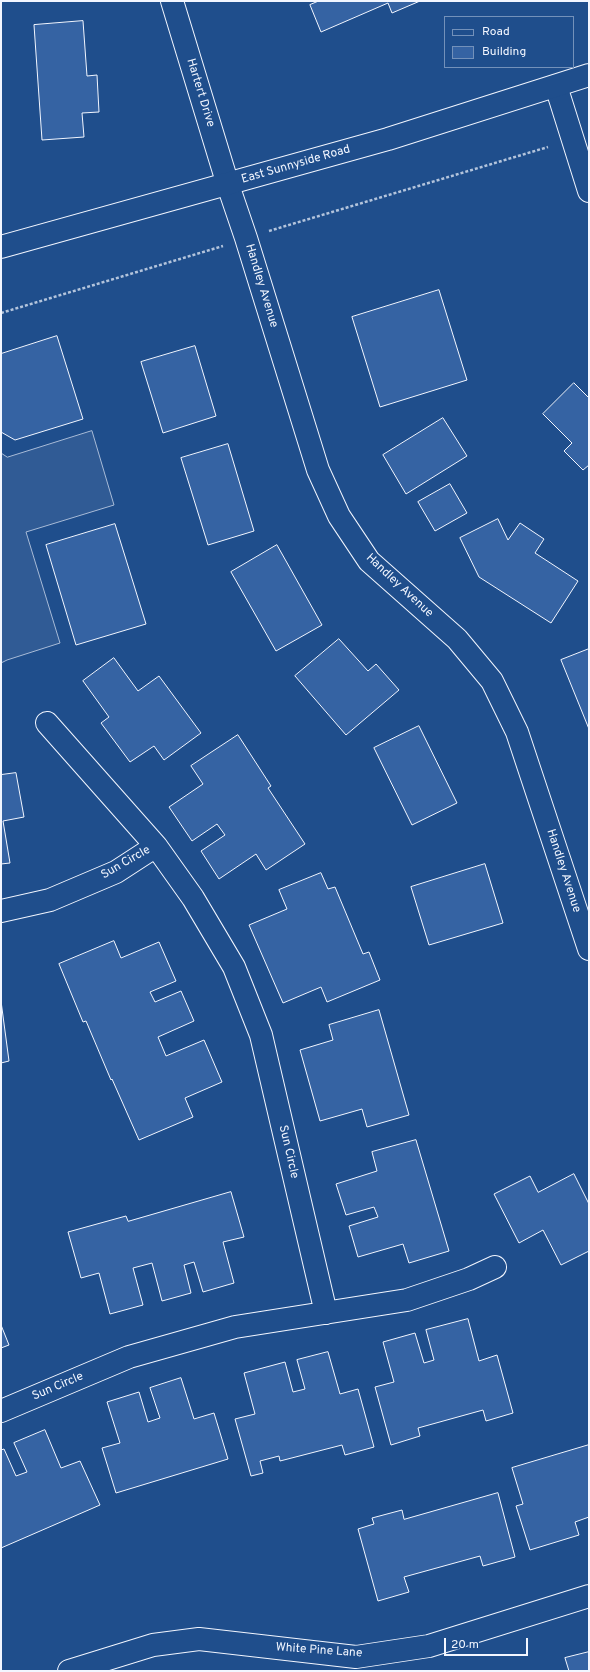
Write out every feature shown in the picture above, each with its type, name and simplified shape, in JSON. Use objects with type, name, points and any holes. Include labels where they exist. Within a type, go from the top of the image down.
[{"type":"street","name":"Hartert Drive","points":[[172,1],[228,185]]},
{"type":"street","name":"East Sunnyside Road","points":[[1,247],[228,185],[388,139],[589,75]]},
{"type":"street","points":[[556,86],[589,191]]},
{"type":"street","name":"Handley Avenue","points":[[228,185],[246,238],[318,470],[340,516],[369,561],[457,639],[492,681],[517,732],[589,949]]},
{"type":"street","points":[[47,723],[156,846]]},
{"type":"street","name":"Sun Circle","points":[[1,911],[50,900],[116,872],[156,846],[194,898],[234,967],[261,1035],[326,1313],[235,1327],[129,1356],[1,1412]]},
{"type":"street","points":[[326,1313],[407,1300],[469,1280],[495,1268]]},
{"type":"street","name":"White Pine Lane","points":[[68,1671],[153,1645],[199,1639],[356,1657],[429,1646],[589,1596]]},
{"type":"path","points":[[280,228],[536,151]]},
{"type":"path","points":[[1,313],[217,248]]},
{"type":"shaded area","points":[[92,431],[114,505],[26,532],[60,643],[1,663],[1,453],[7,457]]},
{"type":"building","points":[[319,1],[420,1],[392,13],[388,3],[321,32],[310,5]]},
{"type":"building","points":[[83,21],[87,76],[97,75],[99,112],[82,113],[84,137],[42,140],[34,25]]},
{"type":"building","points":[[439,290],[467,380],[380,407],[352,317]]},
{"type":"building","points":[[57,336],[83,419],[15,440],[1,432],[1,354]]},
{"type":"building","points":[[195,346],[216,416],[163,433],[141,362]]},
{"type":"building","points":[[574,383],[589,398],[589,465],[583,470],[564,451],[572,443],[543,414]]},
{"type":"building","points":[[443,418],[467,456],[406,494],[383,455]]},
{"type":"building","points":[[228,444],[254,531],[208,545],[181,458]]},
{"type":"building","points":[[450,484],[467,513],[435,531],[418,502]]},
{"type":"building","points":[[498,519],[508,540],[520,523],[544,539],[535,553],[578,581],[551,623],[479,577],[460,538]]},
{"type":"building","points":[[115,524],[146,624],[76,645],[46,545]]},
{"type":"building","points":[[277,545],[322,625],[276,651],[231,572]]},
{"type":"building","points":[[339,639],[368,671],[376,664],[399,690],[346,735],[295,676]]},
{"type":"building","points":[[589,649],[589,729],[561,660]]},
{"type":"building","points":[[114,658],[138,691],[159,676],[201,733],[164,760],[154,746],[130,762],[101,723],[109,717],[83,681]]},
{"type":"building","points":[[419,726],[457,803],[412,825],[374,748]]},
{"type":"building","points":[[238,735],[271,786],[268,788],[305,844],[266,870],[256,854],[219,879],[201,851],[225,835],[217,824],[192,841],[169,807],[203,784],[191,766]]},
{"type":"building","points":[[16,773],[24,817],[3,821],[10,863],[1,864],[1,775]]},
{"type":"building","points":[[485,864],[503,923],[429,945],[411,887]]},
{"type":"building","points":[[321,873],[328,889],[335,887],[363,954],[369,952],[380,980],[327,1002],[321,987],[283,1003],[249,925],[287,909],[279,890]]},
{"type":"building","points":[[114,941],[121,958],[159,942],[176,981],[150,992],[155,1002],[181,991],[194,1021],[158,1037],[166,1056],[204,1040],[222,1082],[185,1098],[193,1117],[139,1140],[86,1021],[83,1022],[59,964]]},
{"type":"building","points":[[1,1001],[9,1061],[1,1063]]},
{"type":"building","points":[[379,1010],[409,1115],[367,1127],[362,1109],[320,1121],[300,1050],[333,1040],[329,1025]]},
{"type":"building","points":[[416,1140],[449,1251],[409,1263],[403,1244],[358,1257],[349,1226],[378,1217],[374,1207],[346,1215],[336,1184],[377,1171],[372,1152]]},
{"type":"building","points":[[574,1174],[589,1204],[589,1251],[561,1265],[543,1230],[519,1243],[494,1194],[530,1176],[538,1192]]},
{"type":"building","points":[[231,1192],[244,1237],[223,1242],[234,1283],[203,1292],[194,1262],[184,1265],[191,1293],[162,1301],[152,1263],[133,1268],[143,1305],[110,1314],[99,1273],[81,1278],[68,1232],[126,1216],[128,1221]]},
{"type":"building","points":[[468,1319],[479,1361],[497,1355],[513,1413],[486,1421],[483,1410],[418,1428],[420,1436],[391,1445],[375,1387],[394,1382],[383,1342],[415,1333],[424,1363],[434,1360],[426,1330]]},
{"type":"building","points":[[1,1325],[9,1345],[1,1348]]},
{"type":"building","points":[[328,1352],[340,1394],[358,1389],[374,1447],[345,1455],[342,1445],[280,1461],[279,1456],[260,1461],[263,1473],[251,1476],[235,1419],[255,1414],[244,1373],[285,1362],[293,1392],[305,1389],[297,1360]]},
{"type":"building","points":[[181,1378],[194,1419],[214,1413],[228,1459],[116,1493],[102,1448],[120,1443],[107,1402],[139,1392],[148,1422],[160,1418],[150,1388]]},
{"type":"building","points":[[45,1430],[61,1468],[80,1461],[100,1505],[1,1548],[1,1450],[4,1449],[16,1476],[27,1472],[14,1443]]},
{"type":"building","points":[[589,1445],[589,1517],[575,1522],[579,1535],[530,1550],[516,1506],[523,1504],[512,1468]]},
{"type":"building","points":[[498,1493],[515,1557],[483,1566],[480,1556],[404,1577],[409,1592],[378,1601],[358,1529],[374,1524],[372,1518],[402,1510],[404,1519]]},
{"type":"building","points":[[589,1652],[589,1671],[569,1671],[565,1658]]}]
